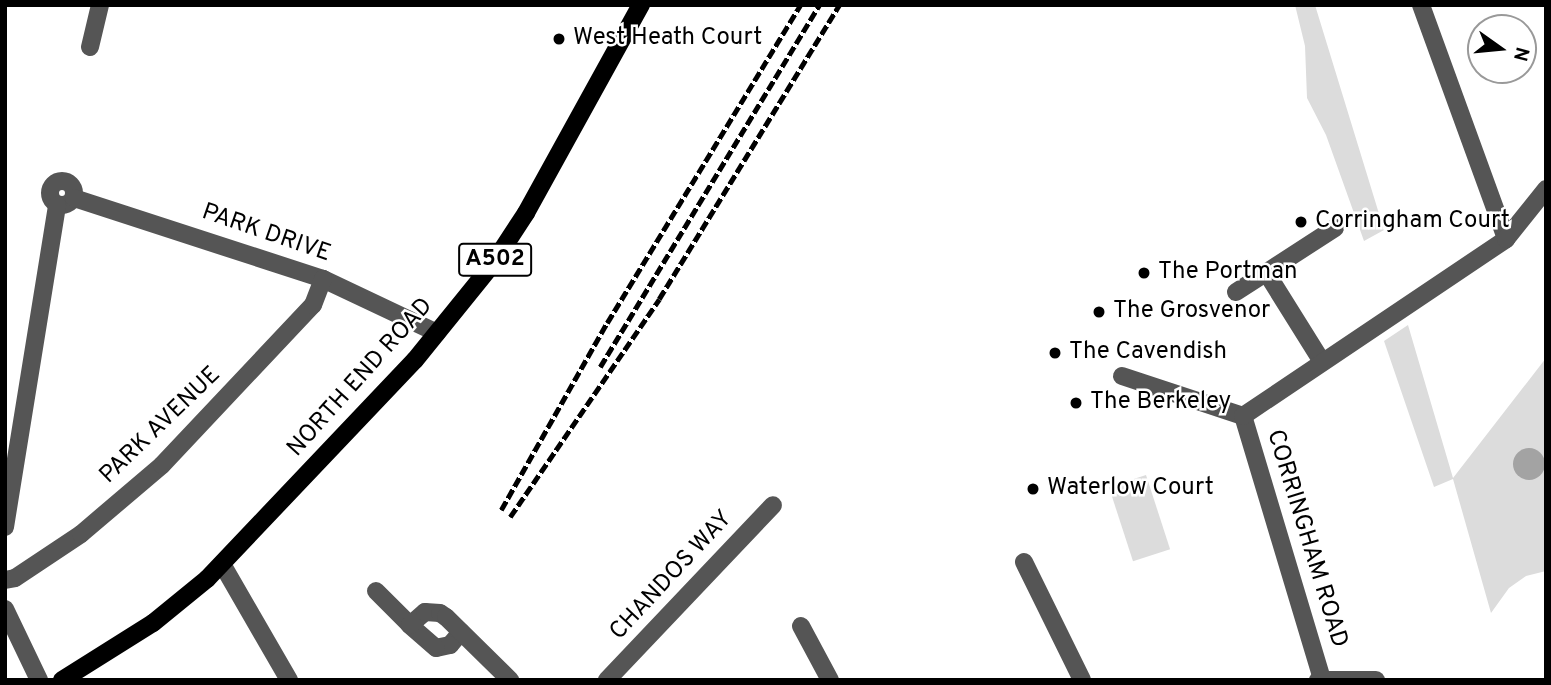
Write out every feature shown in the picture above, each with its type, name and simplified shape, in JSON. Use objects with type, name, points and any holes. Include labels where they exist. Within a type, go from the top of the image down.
[{"type":"main road","name":"NORTH END ROAD","points":[[62,680],[153,623],[222,564],[437,333],[492,265],[526,213],[641,5]]},
{"type":"street","points":[[90,47],[100,5]]},
{"type":"street","points":[[1421,5],[1506,239]]},
{"type":"street","points":[[5,527],[66,202],[50,192],[55,183]]},
{"type":"street","name":"CORRINGHAM ROAD","points":[[1320,679],[1243,416],[1321,360],[1506,239],[1546,189]]},
{"type":"street","name":"PARK DRIVE","points":[[66,202],[323,279],[437,333]]},
{"type":"street","points":[[1236,292],[1335,228]]},
{"type":"street","points":[[1266,272],[1321,360]]},
{"type":"street","name":"PARK AVENUE","points":[[5,580],[15,578],[81,534],[162,465],[313,304],[323,279]]},
{"type":"street","points":[[1122,376],[1243,416]]},
{"type":"street","name":"CHANDOS WAY","points":[[607,680],[773,505]]},
{"type":"street","points":[[1024,562],[1082,680]]},
{"type":"street","points":[[222,564],[289,680]]},
{"type":"street","points":[[376,591],[436,648],[450,645],[461,632]]},
{"type":"street","points":[[5,609],[39,680]]},
{"type":"street","points":[[410,625],[425,612],[435,611],[461,632],[510,680]]},
{"type":"street","points":[[801,626],[830,680]]},
{"type":"street","points":[[1320,679],[1376,680]]},
{"type":"shaded area","points":[[1295,5],[1315,5],[1384,230],[1364,241],[1326,135],[1307,98],[1305,46]]},
{"type":"shaded area","points":[[1408,325],[1453,478],[1546,358],[1546,571],[1526,576],[1509,588],[1491,613],[1453,479],[1434,487],[1384,341]]},
{"type":"shaded area","points":[[1529,448],[1541,452],[1545,464],[1541,476],[1529,480],[1517,476],[1513,464],[1517,452]]},
{"type":"shaded area","points":[[1146,475],[1170,549],[1133,561],[1109,487]]},
{"type":"railway","points":[[501,510],[607,323],[800,5]]},
{"type":"railway","points":[[600,367],[819,5]]},
{"type":"railway","points":[[510,517],[659,299],[839,5]]},
{"type":"place","name":"West Heath Court","points":[[559,39]]},
{"type":"place","name":"Corringham Court","points":[[1301,222]]},
{"type":"place","name":"The Portman","points":[[1144,273]]},
{"type":"place","name":"The Grosvenor","points":[[1099,312]]},
{"type":"place","name":"The Cavendish","points":[[1055,353]]},
{"type":"place","name":"The Berkeley","points":[[1076,403]]},
{"type":"place","name":"Waterlow Court","points":[[1033,489]]}]
